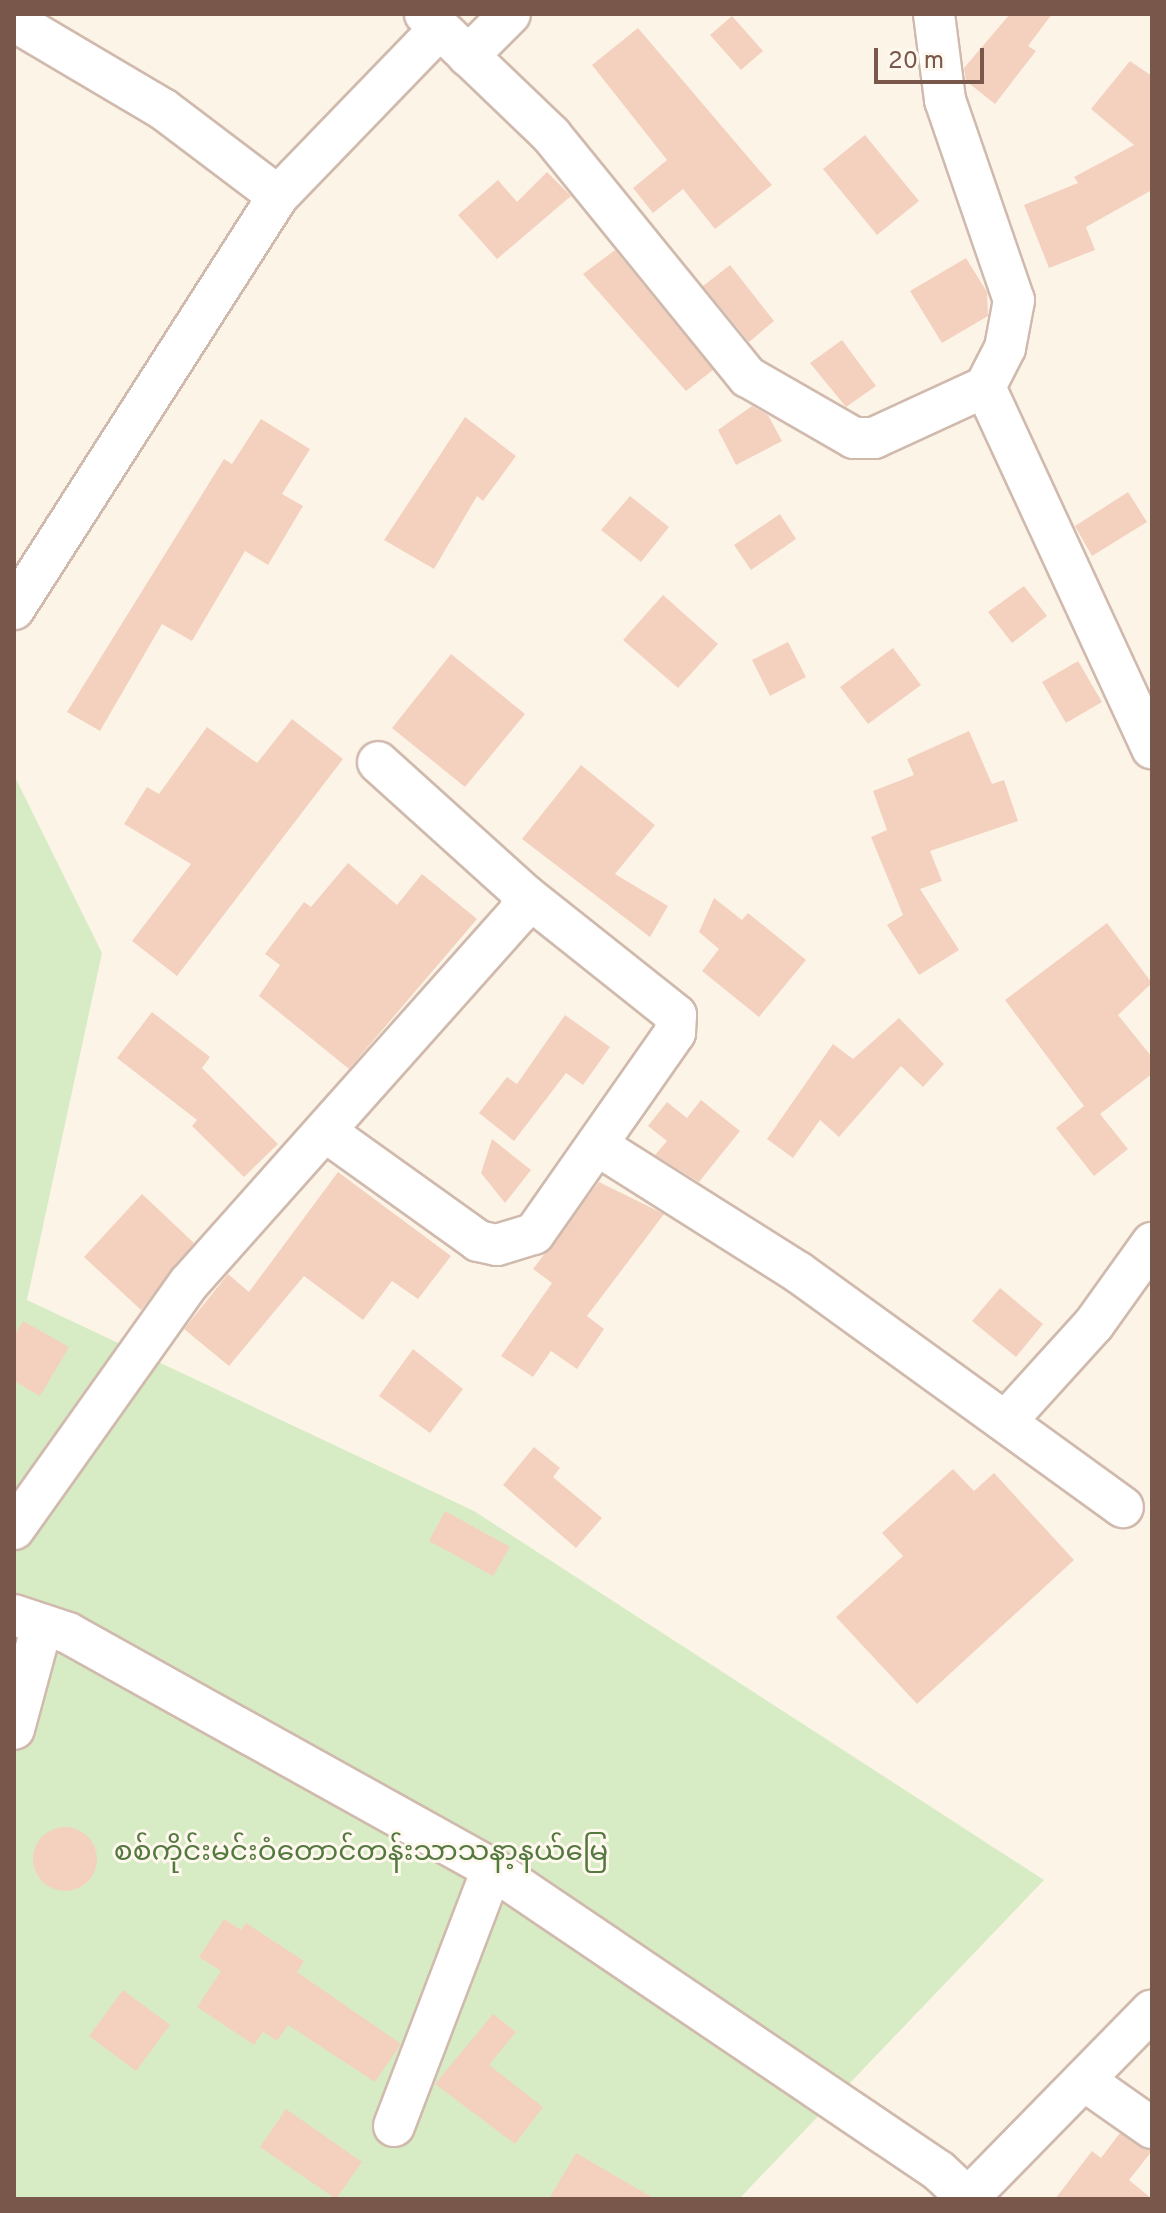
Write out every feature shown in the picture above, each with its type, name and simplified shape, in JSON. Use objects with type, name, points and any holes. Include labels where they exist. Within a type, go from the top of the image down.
[{"type":"street","points":[[468,56],[510,14]]},
{"type":"street","points":[[14,609],[278,196],[432,21],[551,135],[748,377],[854,438],[874,438],[985,387],[1005,348],[1014,300],[945,100],[934,14]]},
{"type":"street","points":[[14,21],[163,109],[278,196]]},
{"type":"street","points":[[985,387],[1152,748]]},
{"type":"street","points":[[326,1132],[478,1241],[497,1245],[534,1234],[675,1033],[676,1015],[525,895],[378,762]]},
{"type":"street","points":[[14,1529],[189,1283],[494,948],[525,895]]},
{"type":"street","points":[[597,1145],[798,1272],[1123,1507]]},
{"type":"street","points":[[1006,1421],[1094,1324],[1152,1243]]},
{"type":"street","points":[[14,1729],[28,1620],[492,1869],[968,2198],[1152,2010]]},
{"type":"street","points":[[394,2126],[492,1869]]},
{"type":"street","points":[[1085,2081],[1152,2128]]},
{"type":"green space","name":"စစ်ကိုင်းမင်းဝံတောင်တန်းသာသနာ့နယ်မြေ","points":[[14,775],[102,953],[27,1300],[474,1511],[1044,1880],[739,2199],[14,2199]]},
{"type":"building","points":[[1010,14],[1052,14],[1028,46],[1036,51],[995,104],[966,81],[964,68]]},
{"type":"building","points":[[732,16],[763,51],[741,70],[710,35]]},
{"type":"building","points":[[638,28],[772,185],[715,229],[683,189],[653,213],[633,188],[667,160],[592,65]]},
{"type":"building","points":[[1130,61],[1152,76],[1152,190],[1086,227],[1095,250],[1049,268],[1024,205],[1078,183],[1074,177],[1134,145],[1091,109]]},
{"type":"building","points":[[865,135],[919,201],[877,235],[823,169]]},
{"type":"building","points":[[547,172],[571,196],[497,259],[458,215],[498,180],[517,202]]},
{"type":"building","points":[[615,250],[713,370],[686,391],[583,274]]},
{"type":"building","points":[[966,258],[987,292],[988,316],[942,343],[910,291]]},
{"type":"building","points":[[730,265],[774,321],[749,342],[703,286]]},
{"type":"building","points":[[842,340],[876,386],[846,407],[810,363]]},
{"type":"building","points":[[752,406],[768,415],[782,441],[736,465],[718,430]]},
{"type":"building","points":[[465,417],[516,456],[483,501],[477,496],[434,569],[384,540]]},
{"type":"building","points":[[261,419],[310,449],[282,494],[303,506],[268,565],[245,551],[192,641],[162,624],[100,731],[67,712],[224,459],[232,464]]},
{"type":"building","points":[[1128,492],[1147,522],[1092,556],[1075,526]]},
{"type":"building","points":[[630,496],[669,527],[641,562],[601,530]]},
{"type":"building","points":[[780,514],[796,539],[751,570],[734,545]]},
{"type":"building","points":[[1024,586],[1047,616],[1012,643],[988,612]]},
{"type":"building","points":[[663,595],[718,644],[678,688],[623,640]]},
{"type":"building","points":[[788,642],[806,677],[770,696],[752,660]]},
{"type":"building","points":[[893,648],[921,685],[868,724],[840,687]]},
{"type":"building","points":[[451,654],[525,714],[465,787],[392,728]]},
{"type":"building","points":[[1078,661],[1102,702],[1066,723],[1042,682]]},
{"type":"building","points":[[292,719],[343,759],[177,976],[132,941],[191,864],[124,824],[147,787],[159,794],[207,727],[257,763]]},
{"type":"building","points":[[969,731],[992,784],[1004,780],[1018,821],[930,851],[942,881],[920,889],[959,950],[919,975],[887,925],[903,915],[871,837],[887,830],[873,791],[914,775],[907,759]]},
{"type":"building","points":[[581,765],[655,825],[615,874],[668,906],[650,937],[522,839]]},
{"type":"building","points":[[348,863],[397,905],[422,874],[477,919],[349,1069],[259,996],[280,965],[265,954],[304,902],[311,907]]},
{"type":"building","points":[[714,898],[742,920],[748,913],[806,960],[759,1017],[702,971],[719,949],[699,932]]},
{"type":"building","points":[[1107,923],[1152,983],[1118,1015],[1152,1057],[1152,1074],[1100,1114],[1128,1149],[1094,1176],[1056,1128],[1084,1106],[1005,1000]]},
{"type":"building","points":[[152,1012],[210,1057],[202,1068],[278,1144],[244,1177],[192,1126],[197,1120],[117,1058]]},
{"type":"building","points":[[565,1015],[610,1047],[583,1085],[566,1073],[514,1141],[479,1113],[507,1077],[517,1084]]},
{"type":"building","points":[[899,1018],[944,1064],[923,1087],[901,1066],[839,1137],[820,1120],[793,1158],[767,1139],[833,1044],[853,1059]]},
{"type":"building","points":[[701,1100],[740,1131],[699,1182],[655,1155],[667,1141],[648,1126],[667,1102],[687,1118]]},
{"type":"building","points":[[492,1139],[531,1170],[505,1203],[481,1173]]},
{"type":"building","points":[[338,1172],[451,1256],[418,1299],[392,1281],[363,1320],[304,1276],[229,1366],[184,1329],[228,1274],[249,1292]]},
{"type":"building","points":[[599,1182],[664,1214],[587,1316],[604,1329],[577,1369],[551,1351],[533,1377],[501,1356],[552,1283],[533,1269]]},
{"type":"building","points":[[142,1194],[194,1243],[141,1310],[84,1257]]},
{"type":"building","points":[[1000,1288],[1043,1324],[1016,1357],[972,1321]]},
{"type":"building","points":[[23,1321],[69,1347],[40,1396],[14,1381],[14,1336]]},
{"type":"building","points":[[413,1349],[463,1389],[430,1433],[379,1396]]},
{"type":"building","points":[[534,1447],[560,1468],[553,1477],[602,1518],[576,1548],[503,1485]]},
{"type":"building","points":[[953,1469],[974,1491],[994,1473],[1074,1560],[917,1704],[836,1617],[903,1556],[882,1533]]},
{"type":"building","points":[[445,1511],[510,1547],[493,1576],[429,1541]]},
{"type":"building","points":[[65,1827],[88,1836],[97,1859],[88,1882],[65,1891],[42,1882],[33,1859],[42,1836]]},
{"type":"building","points":[[224,1919],[241,1930],[246,1923],[304,1961],[297,1972],[401,2044],[375,2082],[288,2025],[277,2041],[263,2032],[254,2045],[197,2007],[221,1971],[199,1957]]},
{"type":"building","points":[[123,1990],[170,2025],[136,2071],[89,2036]]},
{"type":"building","points":[[493,2014],[516,2032],[489,2065],[543,2107],[515,2144],[435,2084]]},
{"type":"building","points":[[286,2109],[362,2162],[336,2199],[260,2147]]},
{"type":"building","points":[[1120,2133],[1152,2151],[1129,2180],[1152,2199],[1055,2199],[1092,2151],[1101,2158]]},
{"type":"building","points":[[576,2153],[655,2199],[549,2199]]}]
